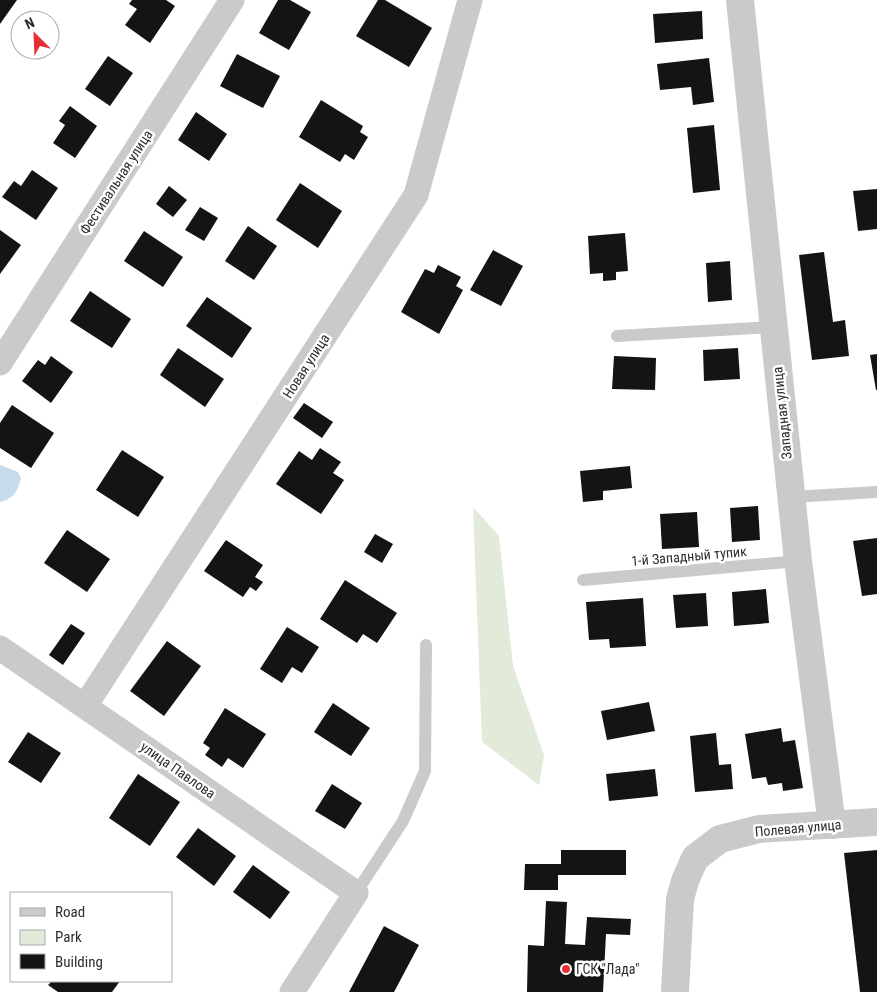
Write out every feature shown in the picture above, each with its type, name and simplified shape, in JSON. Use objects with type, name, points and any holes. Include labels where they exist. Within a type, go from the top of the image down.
[{"type":"street","name":"Фестивальная улица","points":[[0,363],[232,0]]},
{"type":"street","name":"Новая улица","points":[[85,706],[416,196],[470,0]]},
{"type":"street","name":"Западная улица","points":[[740,0],[798,561],[832,825]]},
{"type":"street","name":"улица Павлова","points":[[0,648],[356,893]]},
{"type":"street","name":"Полевая улица","points":[[675,992],[680,899],[695,858],[720,839],[758,829],[877,822]]},
{"type":"street","points":[[292,992],[356,893]]},
{"type":"lane","points":[[617,336],[773,327]]},
{"type":"lane","points":[[791,497],[877,492]]},
{"type":"lane","name":"1-й Западный тупик","points":[[583,580],[798,561]]},
{"type":"lane","points":[[356,893],[403,821],[425,771],[426,645]]},
{"type":"green space","points":[[473,507],[499,536],[513,666],[544,755],[539,785],[482,742]]},
{"type":"water","points":[[0,465],[18,472],[21,478],[15,493],[1,502],[0,501]]},
{"type":"building","points":[[0,0],[17,0],[0,24]]},
{"type":"building","points":[[132,0],[166,0],[175,6],[150,43],[125,25],[137,9],[129,4]]},
{"type":"building","points":[[278,0],[290,0],[311,12],[289,50],[259,33]]},
{"type":"building","points":[[378,0],[385,0],[432,28],[409,67],[356,36]]},
{"type":"building","points":[[702,11],[703,39],[655,43],[653,14]]},
{"type":"building","points":[[237,54],[280,76],[263,108],[220,86]]},
{"type":"building","points":[[108,56],[133,73],[110,106],[85,89]]},
{"type":"building","points":[[709,58],[714,102],[693,105],[691,87],[660,90],[657,64]]},
{"type":"building","points":[[321,100],[363,126],[360,132],[368,137],[354,160],[345,154],[340,162],[299,137]]},
{"type":"building","points":[[70,106],[97,126],[75,158],[53,143],[65,125],[59,121]]},
{"type":"building","points":[[196,112],[227,134],[209,161],[178,140]]},
{"type":"building","points":[[714,125],[720,190],[693,193],[687,128]]},
{"type":"building","points":[[32,170],[58,188],[36,220],[2,197],[14,181],[21,186]]},
{"type":"building","points":[[300,183],[342,211],[318,248],[276,220]]},
{"type":"building","points":[[169,186],[187,200],[173,217],[156,204]]},
{"type":"building","points":[[877,189],[877,229],[858,231],[853,191]]},
{"type":"building","points":[[200,207],[218,218],[204,241],[185,230]]},
{"type":"building","points":[[248,226],[277,246],[254,280],[225,261]]},
{"type":"building","points":[[0,230],[21,245],[0,274]]},
{"type":"building","points":[[144,231],[183,257],[163,287],[124,261]]},
{"type":"building","points":[[625,233],[628,271],[616,272],[616,280],[603,281],[603,273],[590,274],[588,236]]},
{"type":"building","points":[[493,250],[523,266],[501,306],[470,290]]},
{"type":"building","points":[[824,252],[833,322],[845,320],[849,356],[812,360],[799,255]]},
{"type":"building","points":[[730,261],[732,300],[708,302],[706,263]]},
{"type":"building","points":[[438,265],[461,277],[456,286],[463,290],[439,334],[401,312],[425,269],[434,273]]},
{"type":"building","points":[[90,291],[131,319],[112,348],[70,321]]},
{"type":"building","points":[[207,297],[252,328],[232,358],[186,326]]},
{"type":"building","points":[[178,348],[224,379],[205,407],[160,375]]},
{"type":"building","points":[[738,348],[740,379],[704,381],[703,350]]},
{"type":"building","points":[[877,354],[877,390],[876,390],[870,355]]},
{"type":"building","points":[[51,356],[73,372],[51,403],[22,381],[38,360],[45,365]]},
{"type":"building","points":[[614,356],[656,358],[655,390],[612,389]]},
{"type":"building","points":[[304,403],[333,422],[322,438],[293,418]]},
{"type":"building","points":[[12,405],[54,433],[31,468],[0,448],[0,423]]},
{"type":"building","points":[[320,448],[341,462],[333,473],[344,480],[321,514],[276,484],[299,451],[312,460]]},
{"type":"building","points":[[122,450],[164,477],[138,517],[96,490]]},
{"type":"building","points":[[630,466],[632,488],[603,491],[603,500],[583,502],[580,471]]},
{"type":"building","points":[[758,506],[760,540],[732,542],[730,508]]},
{"type":"building","points":[[697,512],[699,547],[662,549],[660,514]]},
{"type":"building","points":[[67,530],[110,559],[87,592],[44,563]]},
{"type":"building","points":[[375,534],[393,544],[382,563],[364,552]]},
{"type":"building","points":[[877,538],[877,594],[862,596],[853,541]]},
{"type":"building","points":[[226,540],[263,565],[255,577],[263,582],[256,591],[250,587],[243,597],[204,571]]},
{"type":"building","points":[[345,580],[397,613],[377,643],[363,634],[357,643],[320,619]]},
{"type":"building","points":[[766,589],[769,623],[734,626],[732,592]]},
{"type":"building","points":[[706,593],[708,626],[676,628],[673,595]]},
{"type":"building","points":[[643,598],[646,646],[610,648],[609,639],[589,640],[586,602]]},
{"type":"building","points":[[71,624],[85,633],[63,665],[49,655]]},
{"type":"building","points":[[287,627],[319,647],[302,673],[292,667],[282,683],[260,669]]},
{"type":"building","points":[[167,641],[201,666],[164,716],[130,691]]},
{"type":"building","points":[[649,702],[655,731],[607,740],[601,711]]},
{"type":"building","points":[[333,703],[370,728],[351,756],[314,732]]},
{"type":"building","points":[[225,708],[266,734],[243,768],[228,758],[222,767],[205,755],[210,748],[203,743]]},
{"type":"building","points":[[781,728],[783,742],[795,740],[803,788],[783,791],[782,783],[768,785],[766,777],[752,779],[745,734]]},
{"type":"building","points":[[28,732],[61,753],[41,783],[8,762]]},
{"type":"building","points":[[716,733],[719,765],[731,764],[733,789],[695,792],[690,736]]},
{"type":"building","points":[[655,769],[658,796],[609,801],[606,774]]},
{"type":"building","points":[[138,774],[180,802],[150,846],[109,818]]},
{"type":"building","points":[[332,784],[362,803],[345,829],[315,811]]},
{"type":"building","points":[[198,828],[236,856],[214,886],[176,857]]},
{"type":"building","points":[[561,850],[626,850],[626,875],[558,875],[558,890],[524,890],[525,864],[561,864]]},
{"type":"building","points":[[877,850],[877,992],[860,992],[844,853]]},
{"type":"building","points":[[253,865],[290,892],[270,919],[233,892]]},
{"type":"building","name":"ГСК \"Лада\"","points":[[546,901],[567,902],[565,944],[585,945],[587,917],[631,919],[630,935],[606,934],[603,992],[527,992],[528,945],[544,946]]},
{"type":"building","points":[[384,926],[419,945],[394,992],[349,992]]},
{"type":"building","points":[[51,982],[119,982],[112,992],[58,992],[48,985]]},
{"type":"place","name":"ГСК \"Лада\"","points":[[566,969]]}]
